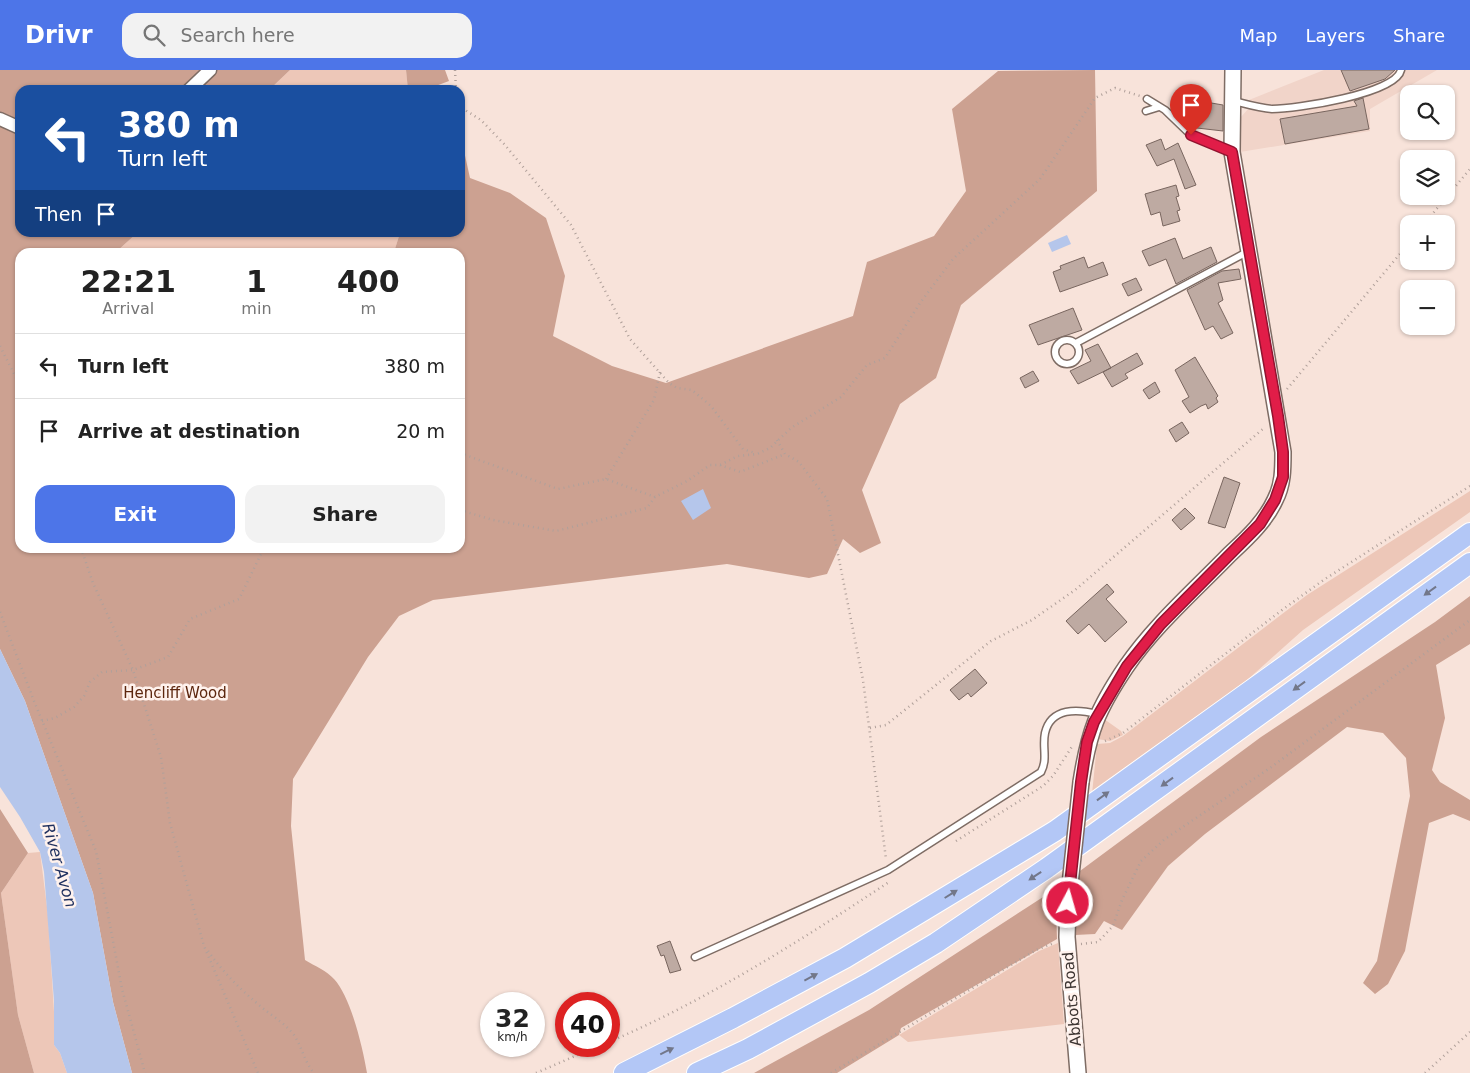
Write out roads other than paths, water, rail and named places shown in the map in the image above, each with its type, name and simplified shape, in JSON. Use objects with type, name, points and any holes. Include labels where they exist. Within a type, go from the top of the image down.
[{"type":"highway","points":[[624,1073],[733,1018],[845,958],[1055,831],[1470,533]]},
{"type":"highway","points":[[697,1073],[748,1049],[869,983],[936,943],[1047,868],[1470,563]]},
{"type":"street","points":[[194,85],[210,70]]},
{"type":"street","name":"Abbots Road","points":[[1078,1073],[1067,941],[1068,903],[1087,742],[1097,714],[1127,666],[1161,624],[1260,524],[1275,500],[1283,477],[1283,452],[1278,416],[1232,152],[1233,70]]},
{"type":"street","points":[[0,119],[15,126]]},
{"type":"lane","points":[[1234,102],[1272,109],[1335,102],[1392,83],[1401,70]]},
{"type":"lane","points":[[1146,100],[1159,107],[1191,135],[1232,152]]},
{"type":"lane","points":[[1146,111],[1159,107]]},
{"type":"lane","points":[[1076,343],[1079,355],[1076,361],[1064,364],[1058,361],[1054,349],[1058,343],[1064,340],[1076,343],[1249,251]]},
{"type":"lane","points":[[695,957],[888,870],[945,831],[999,802],[1041,772],[1046,759],[1045,732],[1056,716],[1072,709],[1097,714]]},
{"type":"water","points":[[1067,235],[1071,244],[1052,252],[1048,243]]},
{"type":"water","points":[[703,489],[711,508],[693,520],[681,501]]},
{"type":"water","name":"River Avon","points":[[0,649],[25,701],[93,893],[113,1002],[132,1073],[67,1073],[60,1053],[54,1045],[54,1001],[44,872],[40,852],[0,787]]},
{"type":"park label","name":"Hencliff Wood","points":[[175,693]]}]
